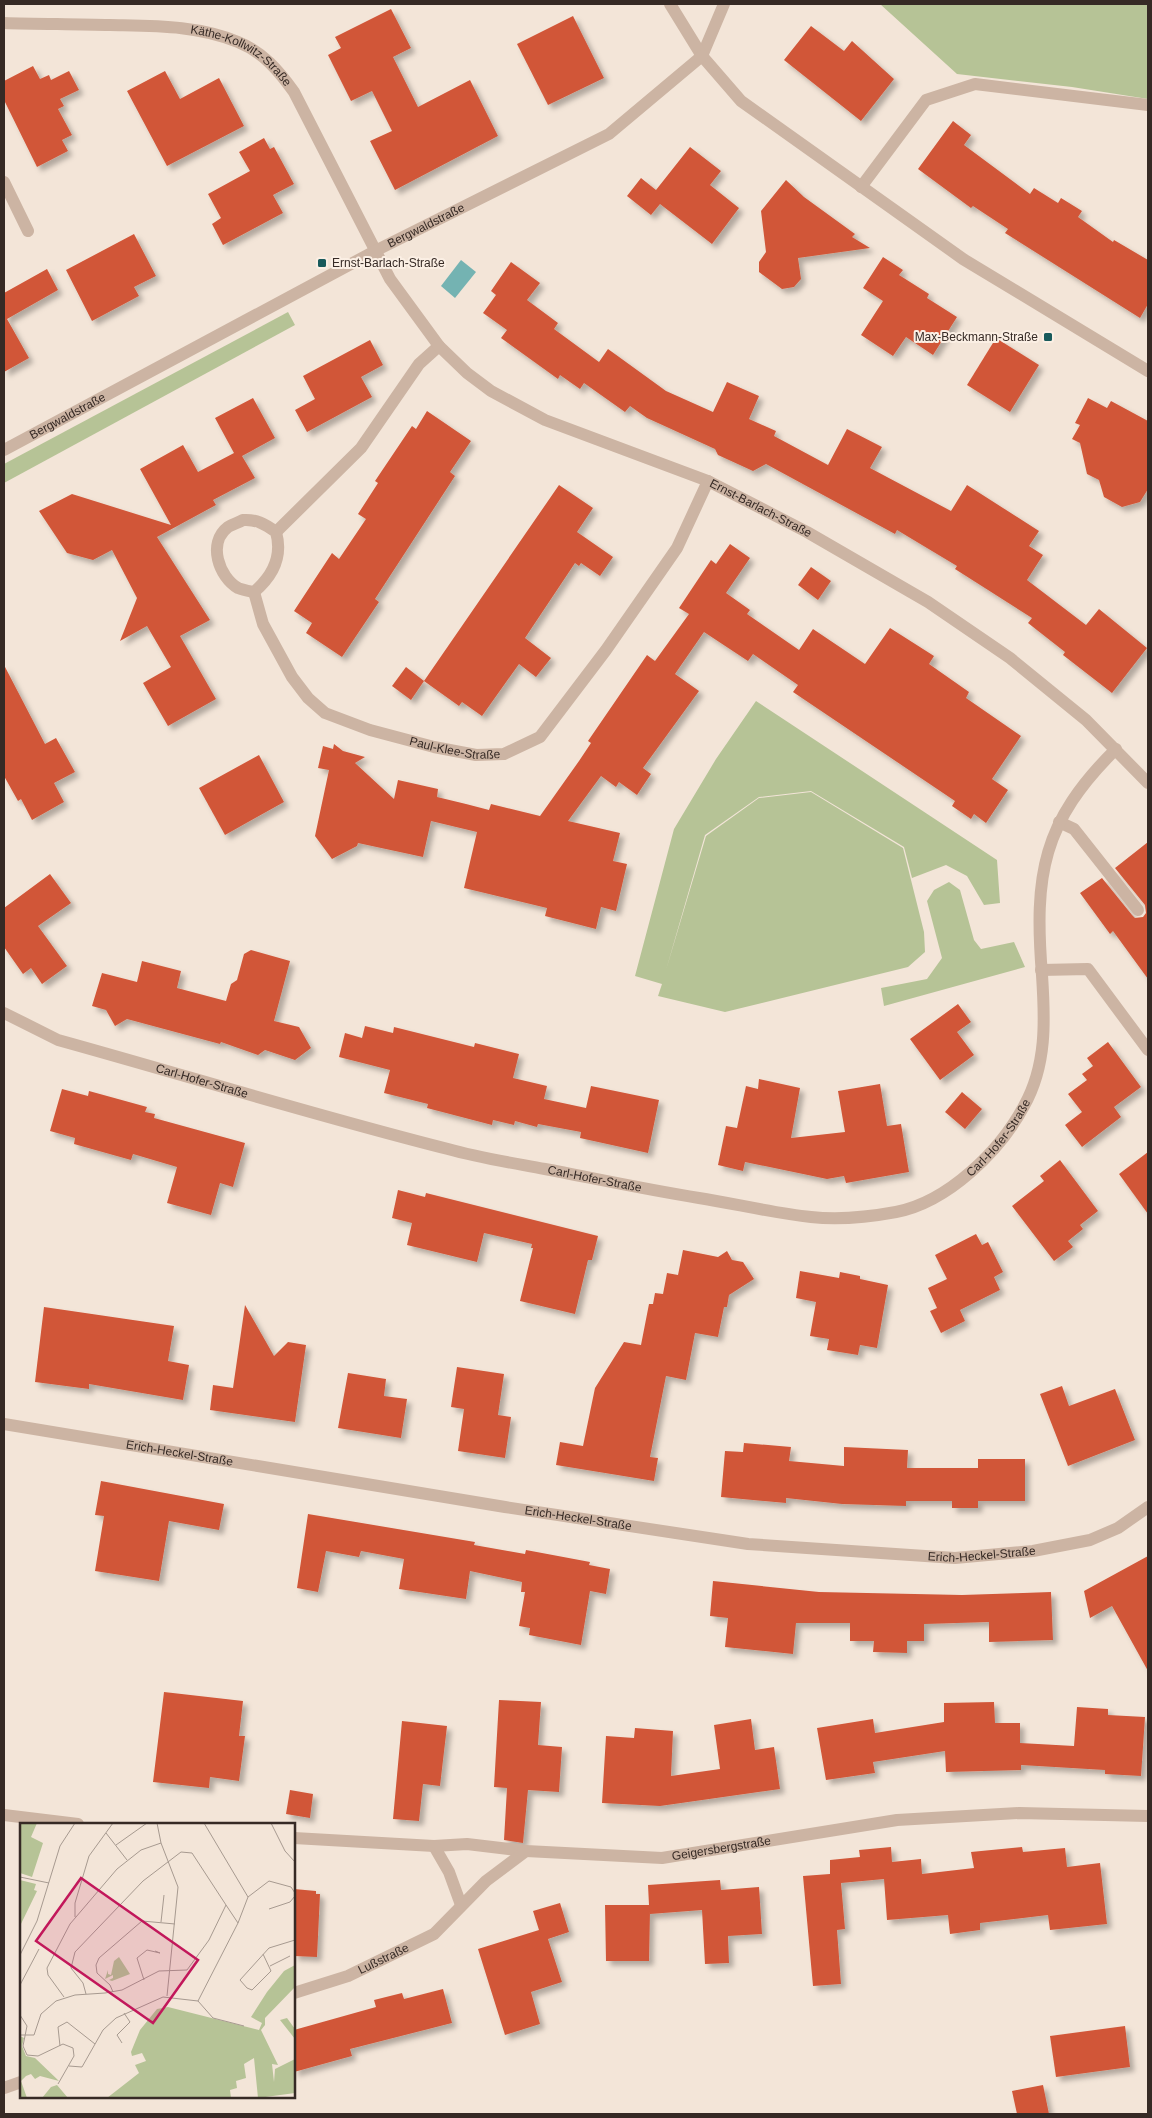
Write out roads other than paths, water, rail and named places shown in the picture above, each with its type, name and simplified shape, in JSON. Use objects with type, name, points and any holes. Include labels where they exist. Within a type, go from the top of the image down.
[{"type":"street","points":[[670,4],[702,56],[741,101],[963,259],[1148,371]]},
{"type":"street","points":[[702,56],[724,4]]},
{"type":"street","name":"Käthe-Kollwitz-Straße","points":[[4,23],[162,26],[212,33],[239,42],[264,56],[281,73],[294,92],[377,250]]},
{"type":"street","name":"Bergwaldstraße","points":[[4,450],[377,250],[609,134],[702,56]]},
{"type":"street","points":[[861,186],[926,100],[975,84],[1148,104]]},
{"type":"street","points":[[4,182],[28,230]]},
{"type":"street","name":"Ernst-Barlach-Straße","points":[[377,250],[390,279],[438,346],[467,373],[491,391],[545,420],[708,481],[807,532],[928,602],[1010,658],[1086,720],[1148,784]]},
{"type":"street","points":[[276,532],[361,448],[419,364],[438,346]]},
{"type":"street","name":"Paul-Klee-Straße","points":[[254,592],[263,624],[292,677],[308,698],[325,713],[370,730],[434,747],[476,755],[504,754],[540,737],[606,650],[677,548],[708,481]]},
{"type":"street","points":[[242,520],[252,520],[276,532],[280,552],[277,563],[264,583],[254,592],[239,589],[228,579],[220,566],[217,553],[218,541],[227,528],[242,520]]},
{"type":"street","name":"Carl-Hofer-Straße","points":[[4,1013],[58,1040],[450,1150],[674,1195],[814,1218],[858,1217],[900,1211],[930,1199],[960,1181],[996,1149],[1025,1106],[1036,1077],[1044,1044],[1038,926],[1041,883],[1049,846],[1059,822],[1095,770],[1116,749]]},
{"type":"street","points":[[1059,822],[1074,829],[1138,910]]},
{"type":"street","points":[[1041,970],[1088,968],[1148,1050]]},
{"type":"street","name":"Erich-Heckel-Straße","points":[[4,1424],[504,1508],[748,1544],[955,1558],[1033,1551],[1090,1540],[1118,1528],[1148,1507]]},
{"type":"street","name":"Geigersbergstraße","points":[[295,1838],[434,1846],[467,1844],[526,1851],[662,1858],[897,1820],[1019,1813],[1148,1816]]},
{"type":"street","points":[[4,1815],[70,1823]]},
{"type":"street","points":[[434,1846],[449,1872],[461,1905]]},
{"type":"street","name":"Lußstraße","points":[[295,1993],[348,1976],[434,1934],[486,1880],[526,1851]]},
{"type":"street","points":[[4,2088],[20,2082]]},
{"type":"water","points":[[461,260],[476,272],[455,298],[441,286]]},
{"type":"place","name":"Ernst-Barlach-Straße","points":[[322,263]]},
{"type":"place","name":"Max-Beckmann-Straße","points":[[1048,337]]}]
